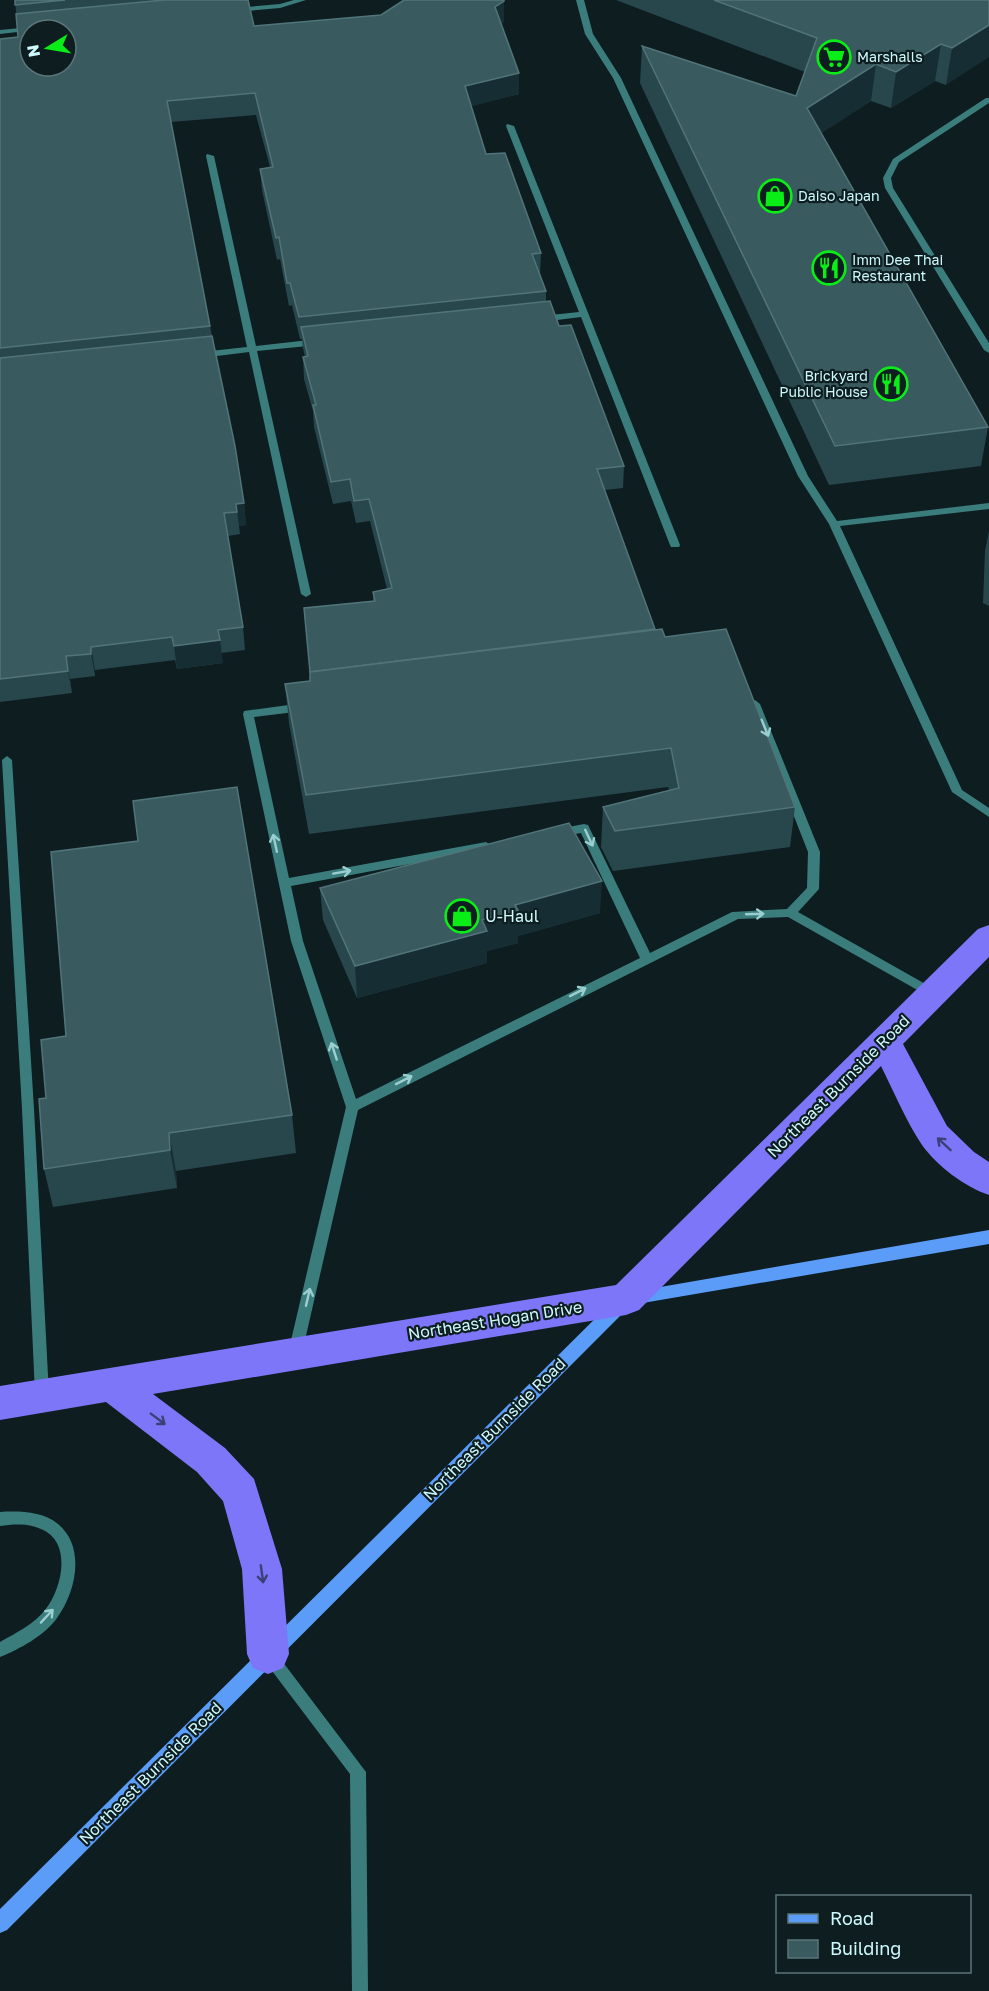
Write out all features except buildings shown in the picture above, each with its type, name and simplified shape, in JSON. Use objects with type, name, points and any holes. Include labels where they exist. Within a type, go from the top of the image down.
[{"type":"highway","name":"Northeast Burnside Road","points":[[626,1299],[989,937]]},
{"type":"highway","points":[[884,1040],[935,1136],[962,1161],[989,1181]]},
{"type":"highway","name":"Northeast Hogan Drive","points":[[0,1403],[626,1299]]},
{"type":"highway","points":[[111,1384],[211,1460],[240,1492],[262,1569],[268,1654]]},
{"type":"main road","name":"Northeast Hogan Drive","points":[[626,1299],[989,1237]]},
{"type":"main road","name":"Northeast Burnside Road","points":[[0,1923],[626,1299]]},
{"type":"street","points":[[221,12],[280,6],[302,0]]},
{"type":"street","points":[[580,0],[588,34],[617,78],[803,476],[834,524],[958,792],[989,813]]},
{"type":"street","points":[[0,32],[18,30]]},
{"type":"street","points":[[988,101],[896,161],[887,178],[889,188],[989,350]]},
{"type":"street","points":[[510,126],[675,545]]},
{"type":"street","points":[[210,156],[306,594]]},
{"type":"street","points":[[525,321],[585,314]]},
{"type":"street","points":[[194,355],[334,340]]},
{"type":"street","points":[[834,524],[989,506]]},
{"type":"street","points":[[752,698],[814,852],[813,889],[790,913]]},
{"type":"street","points":[[295,1354],[352,1107],[297,942],[248,714],[319,705]]},
{"type":"street","points":[[7,760],[42,1396]]},
{"type":"street","points":[[550,834],[584,828],[646,958]]},
{"type":"street","points":[[284,883],[504,843]]},
{"type":"street","points":[[352,1107],[736,915],[790,913],[933,993]]},
{"type":"street","points":[[0,1519],[32,1520],[53,1528],[65,1544],[69,1568],[64,1591],[51,1614],[31,1632],[0,1650]]},
{"type":"street","points":[[268,1654],[358,1772],[360,1991]]},
{"type":"place","name":"Marshalls","points":[[834,57]]},
{"type":"place","name":"Daiso Japan","points":[[775,196]]},
{"type":"place","name":"Imm Dee Thai Restaurant","points":[[829,268]]},
{"type":"place","name":"Brickyard Public House","points":[[891,384]]},
{"type":"place","name":"U-Haul","points":[[462,916]]}]
